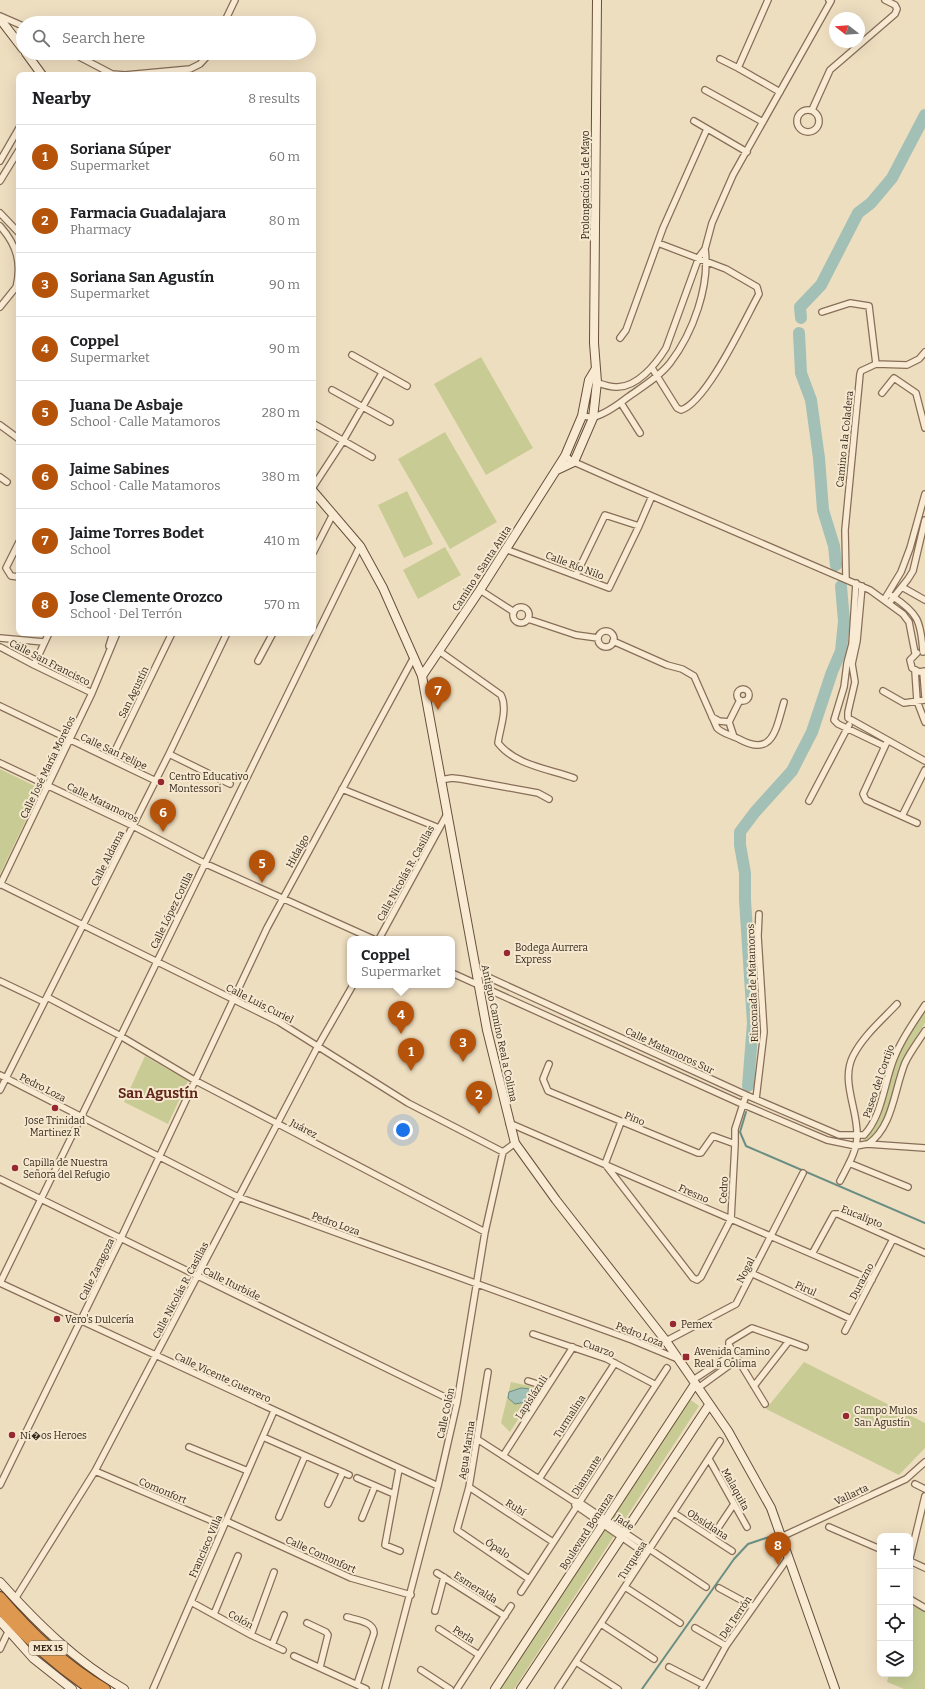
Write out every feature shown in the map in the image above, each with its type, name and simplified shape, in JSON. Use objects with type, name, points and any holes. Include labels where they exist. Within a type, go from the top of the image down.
[{"type":"highway","name":"MEX 15","points":[[0,1597],[27,1628],[61,1660],[105,1689]]},
{"type":"highway","name":"MEX 15","points":[[0,1609],[22,1635],[59,1667],[91,1689]]},
{"type":"street","points":[[227,16],[235,0]]},
{"type":"street","name":"Prolongación 5 de Mayo","points":[[566,456],[582,416],[595,370],[597,0]]},
{"type":"street","points":[[738,68],[768,0]]},
{"type":"street","points":[[582,416],[593,418],[621,403],[657,376],[670,364],[693,323],[700,300],[706,260],[705,249],[712,223],[733,175],[830,0]]},
{"type":"street","points":[[812,110],[830,70],[895,14],[897,9],[895,5],[885,0]]},
{"type":"street","points":[[0,18],[16,24]]},
{"type":"street","points":[[0,18],[16,39]]},
{"type":"street","points":[[720,59],[780,92]]},
{"type":"street","points":[[31,60],[40,72]]},
{"type":"street","points":[[85,60],[108,72]]},
{"type":"street","points":[[158,72],[190,69],[200,64],[204,60]]},
{"type":"street","points":[[705,90],[763,122]]},
{"type":"street","points":[[812,110],[819,117],[819,123],[814,131],[804,132],[798,125],[798,116],[802,111],[812,110]]},
{"type":"street","points":[[694,121],[746,152]]},
{"type":"street","points":[[620,338],[626,330],[658,243],[706,129]]},
{"type":"street","points":[[0,161],[16,133]]},
{"type":"street","points":[[0,181],[16,155]]},
{"type":"street","points":[[0,213],[16,228]]},
{"type":"street","points":[[0,226],[15,247],[16,253]]},
{"type":"street","points":[[652,368],[677,408],[681,410],[685,409],[701,393],[714,375],[759,294],[757,287],[754,284],[726,269],[699,257],[658,243]]},
{"type":"street","points":[[593,381],[612,387],[621,387],[645,374],[652,368],[666,348],[699,257],[705,249]]},
{"type":"street","points":[[0,307],[9,298],[16,288]]},
{"type":"street","points":[[822,312],[850,303],[869,306],[876,364],[907,365],[919,359],[925,352]]},
{"type":"street","points":[[352,355],[407,386]]},
{"type":"street","name":"Camino a la Coladera","points":[[846,579],[845,530],[860,374],[861,371],[876,364]]},
{"type":"street","points":[[316,482],[343,441],[382,373]]},
{"type":"street","points":[[882,393],[892,379],[895,378],[917,394],[924,410],[925,428]]},
{"type":"street","name":"Prolongación 5 de Mayo","points":[[574,462],[593,418],[593,381]]},
{"type":"street","points":[[332,390],[390,422]]},
{"type":"street","points":[[621,403],[640,433]]},
{"type":"street","points":[[0,425],[16,436]]},
{"type":"street","points":[[316,425],[372,457]]},
{"type":"street","points":[[566,456],[574,462],[859,584],[878,595],[903,614],[909,622],[915,653],[912,656],[910,664],[915,671],[917,701],[925,722]]},
{"type":"street","name":"Camino a Santa Anita","points":[[422,676],[480,590],[566,456]]},
{"type":"street","points":[[557,470],[574,462]]},
{"type":"street","points":[[0,477],[7,482]]},
{"type":"street","name":"Antiguo Camino Real a Colima","points":[[316,494],[360,546],[383,588],[422,676],[446,816],[466,920],[478,972],[487,1030],[515,1143],[556,1200],[666,1341],[728,1431],[758,1482],[781,1537],[835,1689]]},
{"type":"street","points":[[891,596],[901,572],[925,494]]},
{"type":"street","name":"Calle Río Nilo","points":[[505,549],[607,588],[612,586],[652,496]]},
{"type":"street","points":[[316,547],[333,514]]},
{"type":"street","points":[[576,575],[605,515],[639,526]]},
{"type":"street","points":[[886,602],[902,587],[913,570],[925,520]]},
{"type":"street","points":[[914,531],[921,533]]},
{"type":"street","name":"Calle López Cotilla","points":[[316,635],[360,546]]},
{"type":"street","points":[[16,550],[6,568],[11,576],[16,577]]},
{"type":"street","points":[[859,584],[857,641],[852,664],[855,682],[848,718],[925,761]]},
{"type":"street","points":[[859,584],[852,644],[847,663],[844,687],[834,720],[838,724],[884,746]]},
{"type":"street","points":[[902,587],[925,600]]},
{"type":"street","points":[[480,590],[514,612]]},
{"type":"street","points":[[878,595],[891,596],[916,617],[922,637],[924,652],[915,653]]},
{"type":"street","points":[[519,608],[525,609],[528,614],[528,619],[522,623],[516,622],[513,617],[514,612],[519,608]]},
{"type":"street","points":[[528,619],[576,635],[598,638]]},
{"type":"street","points":[[607,631],[612,635],[613,641],[610,646],[604,646],[599,643],[598,638],[601,633],[607,631]]},
{"type":"street","points":[[34,665],[47,636]]},
{"type":"street","name":"Calle José María Morelos","points":[[107,656],[112,636]]},
{"type":"street","name":"Calle José María Morelos","points":[[0,884],[70,740],[117,636]]},
{"type":"street","name":"San Agustín","points":[[111,759],[171,636]]},
{"type":"street","name":"Calle Aldama","points":[[0,1090],[156,781],[226,636]]},
{"type":"street","points":[[258,661],[270,636]]},
{"type":"street","name":"Calle López Cotilla","points":[[0,1283],[42,1200],[119,1035],[316,636]]},
{"type":"street","name":"Calle San Francisco","points":[[0,638],[44,642]]},
{"type":"street","points":[[613,641],[667,665],[689,672],[694,676],[717,728],[747,744],[758,746],[764,745],[774,733],[784,702]]},
{"type":"street","name":"Calle San Francisco","points":[[0,647],[92,693]]},
{"type":"street","points":[[439,651],[501,695],[504,702],[504,709],[498,744],[505,752],[515,758],[574,778]]},
{"type":"street","name":"Hidalgo","points":[[196,1081],[233,999],[282,898],[414,657]]},
{"type":"street","points":[[883,691],[904,703],[925,698],[924,672],[915,671]]},
{"type":"street","points":[[734,737],[729,722],[740,700]]},
{"type":"street","name":"Calle San Felipe","points":[[0,706],[156,781]]},
{"type":"street","points":[[712,717],[719,721],[729,722]]},
{"type":"street","points":[[810,801],[852,721]]},
{"type":"street","points":[[888,740],[863,794],[866,800],[917,823]]},
{"type":"street","points":[[169,754],[230,784]]},
{"type":"street","name":"Calle Matamoros","points":[[0,763],[133,826],[204,863],[366,936]]},
{"type":"street","points":[[902,816],[925,770]]},
{"type":"street","points":[[440,780],[461,779],[538,793],[549,799]]},
{"type":"street","points":[[342,789],[439,828]]},
{"type":"street","name":"Calle Nicolás R. Casillas","points":[[381,936],[446,816]]},
{"type":"street","name":"Calle Luis Curiel","points":[[0,884],[280,1022],[408,1103],[503,1152]]},
{"type":"street","name":"Rinconada de Matamoros","points":[[756,1099],[764,1032],[758,936],[759,914]]},
{"type":"street","name":"Calle Matamoros Sur","points":[[478,972],[746,1095],[839,1135],[857,1136]]},
{"type":"street","points":[[455,973],[480,984]]},
{"type":"street","name":"Juárez","points":[[0,981],[46,999],[119,1035],[196,1081],[485,1232]]},
{"type":"street","name":"Calle Matamoros Sur","points":[[480,984],[742,1104],[827,1140],[856,1146]]},
{"type":"street","name":"Calle Nicolás R. Casillas","points":[[15,1599],[95,1471],[318,1046],[351,988]]},
{"type":"street","points":[[840,1181],[856,1146],[857,1136],[848,1084],[853,1056],[870,1032],[897,1004]]},
{"type":"street","name":"Paseo del Cortijo","points":[[857,1136],[864,1135],[874,1122],[895,1055],[901,1042],[925,1005]]},
{"type":"street","points":[[578,1030],[582,1019]]},
{"type":"street","name":"Paseo del Cortijo","points":[[867,1144],[877,1138],[884,1126],[906,1062],[925,1031]]},
{"type":"street","name":"Pino","points":[[549,1064],[543,1079],[548,1091],[698,1153],[702,1153],[704,1151],[713,1136],[735,1144]]},
{"type":"street","name":"Pedro Loza","points":[[0,1075],[238,1197],[632,1340],[678,1359]]},
{"type":"street","name":"Calle Zaragoza","points":[[0,1485],[196,1081]]},
{"type":"street","name":"Cedro","points":[[605,1164],[693,1278],[698,1280],[701,1277],[731,1219],[735,1129],[746,1095]]},
{"type":"street","name":"Fresno","points":[[509,1122],[872,1280]]},
{"type":"street","points":[[605,1164],[621,1122]]},
{"type":"street","points":[[503,1152],[515,1143]]},
{"type":"street","points":[[856,1146],[867,1144],[925,1148]]},
{"type":"street","name":"Calle Colón","points":[[385,1689],[411,1595],[457,1403],[485,1232],[503,1152]]},
{"type":"street","points":[[849,1163],[908,1187]]},
{"type":"street","name":"Nogal","points":[[666,1341],[736,1304],[753,1274],[803,1173]]},
{"type":"street","name":"Calle Iturbide","points":[[0,1179],[457,1403]]},
{"type":"street","name":"Eucalipto","points":[[812,1254],[834,1214],[925,1253]]},
{"type":"street","name":"Durazno","points":[[845,1331],[893,1239]]},
{"type":"street","name":"Pirul","points":[[753,1274],[851,1319]]},
{"type":"street","name":"Calle Vicente Guerrero","points":[[0,1283],[438,1486]]},
{"type":"street","points":[[765,1404],[729,1345],[730,1341],[750,1328],[805,1347]]},
{"type":"street","name":"Cuarzo","points":[[533,1334],[573,1347],[614,1363],[656,1385]]},
{"type":"street","points":[[754,1386],[789,1341]]},
{"type":"street","name":"Lapislázuli","points":[[503,1456],[573,1347]]},
{"type":"street","points":[[695,1384],[734,1353]]},
{"type":"street","points":[[695,1384],[738,1359]]},
{"type":"street","name":"Turmalina","points":[[539,1479],[614,1363]]},
{"type":"street","name":"Diamante","points":[[521,1592],[576,1503],[667,1368]]},
{"type":"street","name":"Agua Marina","points":[[457,1530],[469,1487],[488,1372]]},
{"type":"street","points":[[528,1381],[548,1387]]},
{"type":"street","name":"Boulevard Bonanza","points":[[495,1689],[695,1384]]},
{"type":"street","points":[[521,1689],[709,1405]]},
{"type":"street","name":"Francisco Villa","points":[[153,1689],[274,1411]]},
{"type":"street","points":[[263,1437],[349,1475]]},
{"type":"street","name":"Jade","points":[[477,1439],[648,1552],[706,1587]]},
{"type":"street","name":"Turquesa","points":[[558,1689],[720,1441]]},
{"type":"street","points":[[190,1447],[248,1471]]},
{"type":"street","points":[[279,1517],[305,1456]]},
{"type":"street","name":"Malaquita","points":[[709,1459],[747,1527]]},
{"type":"street","name":"Vallarta","points":[[781,1537],[906,1479],[925,1462]]},
{"type":"street","points":[[399,1469],[385,1545],[400,1551]]},
{"type":"street","name":"Comonfort","points":[[95,1471],[225,1523]]},
{"type":"street","points":[[328,1504],[342,1472]]},
{"type":"street","points":[[357,1478],[394,1494]]},
{"type":"street","points":[[915,1484],[925,1489]]},
{"type":"street","points":[[362,1518],[375,1486]]},
{"type":"street","name":"Rubí","points":[[469,1487],[553,1542]]},
{"type":"street","points":[[913,1546],[925,1496]]},
{"type":"street","points":[[712,1537],[734,1504]]},
{"type":"street","name":"Obsidiana","points":[[674,1513],[732,1551]]},
{"type":"street","name":"Calle Comonfort","points":[[225,1523],[351,1578],[411,1595]]},
{"type":"street","points":[[829,1527],[877,1548]]},
{"type":"street","name":"Ópalo","points":[[457,1530],[529,1579]]},
{"type":"street","points":[[214,1614],[238,1556]]},
{"type":"street","name":"Del Terrón","points":[[703,1687],[726,1646],[752,1606],[788,1558]]},
{"type":"street","points":[[913,1562],[925,1568]]},
{"type":"street","points":[[251,1635],[274,1572]]},
{"type":"street","name":"Esmeralda","points":[[437,1573],[505,1616]]},
{"type":"street","points":[[435,1611],[444,1577]]},
{"type":"street","points":[[0,1582],[49,1635],[82,1662],[124,1689]]},
{"type":"street","points":[[625,1587],[680,1623]]},
{"type":"street","points":[[719,1588],[752,1606]]},
{"type":"street","points":[[913,1601],[925,1608]]},
{"type":"street","name":"Colón","points":[[191,1602],[251,1635],[283,1650]]},
{"type":"street","points":[[457,1689],[511,1606]]},
{"type":"street","points":[[272,1645],[284,1615]]},
{"type":"street","points":[[347,1617],[371,1625],[374,1628],[374,1633],[357,1684]]},
{"type":"street","points":[[0,1621],[8,1632],[33,1658],[72,1689]]},
{"type":"street","points":[[307,1623],[326,1632],[328,1635],[320,1667]]},
{"type":"street","points":[[601,1624],[654,1659]]},
{"type":"street","points":[[695,1628],[726,1646]]},
{"type":"street","name":"Perla","points":[[439,1629],[480,1655]]},
{"type":"street","points":[[0,1649],[8,1632]]},
{"type":"street","points":[[294,1656],[366,1689]]},
{"type":"street","points":[[576,1662],[618,1689]]},
{"type":"street","points":[[669,1667],[703,1687]]},
{"type":"street","points":[[421,1670],[450,1689]]},
{"type":"green space","points":[[481,357],[533,448],[486,475],[434,384]]},
{"type":"green space","points":[[445,432],[497,522],[450,549],[398,459]]},
{"type":"green space","points":[[407,491],[433,544],[404,558],[378,505]]},
{"type":"green space","points":[[445,547],[461,575],[418,599],[403,570]]},
{"type":"green space","points":[[0,769],[41,789],[0,874]]},
{"type":"green space","points":[[925,1011],[925,1023],[909,1048],[899,1068],[883,1126],[869,1142],[863,1140],[876,1124],[884,1106],[891,1075],[898,1058],[908,1037]]},
{"type":"green space","points":[[145,1056],[188,1081],[168,1124],[124,1102]]},
{"type":"green space","name":"Campo Mulos San Agustín","points":[[804,1362],[925,1423],[925,1448],[899,1475],[766,1409]]},
{"type":"green space","points":[[511,1382],[538,1388],[510,1432],[501,1423]]},
{"type":"green space","points":[[688,1398],[699,1406],[514,1689],[497,1689]]},
{"type":"green space","points":[[913,1606],[925,1611],[925,1689],[904,1689],[887,1682],[888,1677],[913,1677]]},
{"type":"water","points":[[521,1388],[530,1389],[533,1395],[526,1402],[515,1404],[508,1398],[509,1392]]},
{"type":"waterway","points":[[801,318],[800,307],[821,285],[858,213],[871,203],[892,178],[925,115]]},
{"type":"waterway","points":[[799,333],[801,373],[811,400],[819,458],[823,510],[834,546],[836,565]]},
{"type":"waterway","points":[[748,1086],[753,1023],[745,900],[745,873],[740,845],[740,832],[755,812],[792,771],[812,732],[832,672],[841,651],[844,621],[841,586]]},
{"type":"waterway","points":[[746,1112],[740,1132],[746,1146],[925,1223]]},
{"type":"waterway","points":[[642,1689],[734,1559],[748,1544],[772,1536]]},
{"type":"place","name":"Jaime Torres Bodet","points":[[438,710]]},
{"type":"place","name":"Centro Educativo Montessori","points":[[161,782]]},
{"type":"place","name":"Jaime Sabines","points":[[163,832]]},
{"type":"place","name":"Juana De Asbaje","points":[[262,883]]},
{"type":"place","name":"Bodega Aurrera Express","points":[[507,953]]},
{"type":"place","name":"Coppel","points":[[401,1034]]},
{"type":"place","name":"Soriana San Agustín","points":[[463,1062]]},
{"type":"place","name":"Soriana Súper","points":[[411,1071]]},
{"type":"place","name":"Jose Trinidad Martinez R","points":[[55,1108]]},
{"type":"place","name":"Farmacia Guadalajara","points":[[479,1114]]},
{"type":"place","name":"Capilla de Nuestra Señora del Refugio","points":[[15,1168]]},
{"type":"place","name":"Vero's Dulcería","points":[[57,1319]]},
{"type":"place","name":"Pemex","points":[[673,1324]]},
{"type":"place","name":"Avenida Camino Real a Colima","points":[[686,1357]]},
{"type":"place","name":"Campo Mulos San Agustín","points":[[846,1416]]},
{"type":"place","name":"Ni�os Heroes","points":[[12,1435]]},
{"type":"place","name":"Jose Clemente Orozco","points":[[778,1565]]},
{"type":"district","name":"San Agustín","points":[[158,1093]]}]
